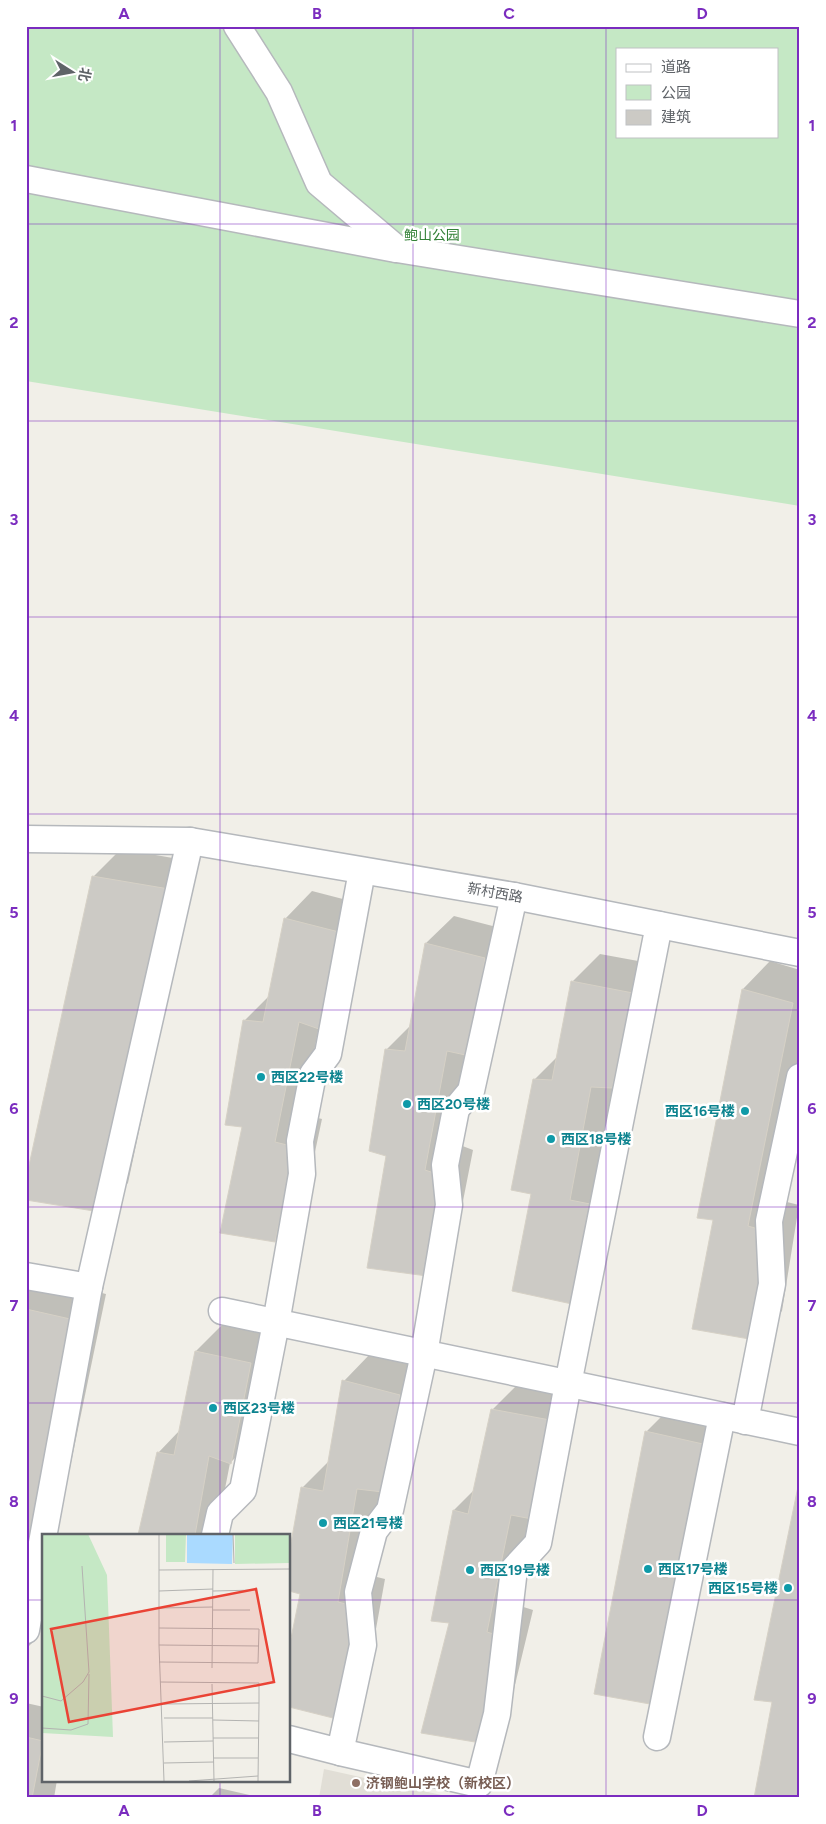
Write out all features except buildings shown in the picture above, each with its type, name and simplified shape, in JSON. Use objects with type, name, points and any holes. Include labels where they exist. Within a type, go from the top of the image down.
[{"type":"street","points":[[237,26],[279,92],[319,183],[397,249]]},
{"type":"street","points":[[26,179],[397,249],[800,314]]},
{"type":"street","name":"新村西路","points":[[26,839],[190,842],[514,896],[800,953]]},
{"type":"street","points":[[44,1534],[89,1287],[190,842]]},
{"type":"street","points":[[215,1534],[220,1513],[243,1490],[276,1323],[302,1174],[300,1141],[313,1074],[328,1054],[362,871]]},
{"type":"street","points":[[340,1752],[363,1645],[358,1592],[374,1531],[390,1510],[424,1354],[449,1205],[445,1165],[456,1109],[471,1091],[514,896]]},
{"type":"street","points":[[290,1739],[479,1784],[497,1714],[514,1569],[538,1543],[659,925]]},
{"type":"street","points":[[657,1737],[733,1418],[772,1284],[769,1221],[800,1077]]},
{"type":"street","points":[[26,1276],[89,1287]]},
{"type":"street","points":[[222,1312],[800,1432]]},
{"type":"street","points":[[26,1630],[42,1543]]},
{"type":"shaded area","name":"济钢鲍山学校（新校区）","points":[[324,1769],[455,1798],[319,1798]]},
{"type":"green space","name":"鲍山公园","points":[[26,26],[800,26],[800,506],[26,381]]},
{"type":"place","name":"西区22号楼","points":[[261,1077]]},
{"type":"place","name":"西区20号楼","points":[[407,1104]]},
{"type":"place","name":"西区16号楼","points":[[745,1111]]},
{"type":"place","name":"西区18号楼","points":[[551,1139]]},
{"type":"place","name":"西区23号楼","points":[[213,1408]]},
{"type":"place","name":"西区21号楼","points":[[323,1523]]},
{"type":"place","name":"西区17号楼","points":[[648,1569]]},
{"type":"place","name":"西区19号楼","points":[[470,1570]]},
{"type":"place","name":"西区15号楼","points":[[788,1588]]},
{"type":"place","name":"济钢鲍山学校（新校区）","points":[[356,1783]]}]
